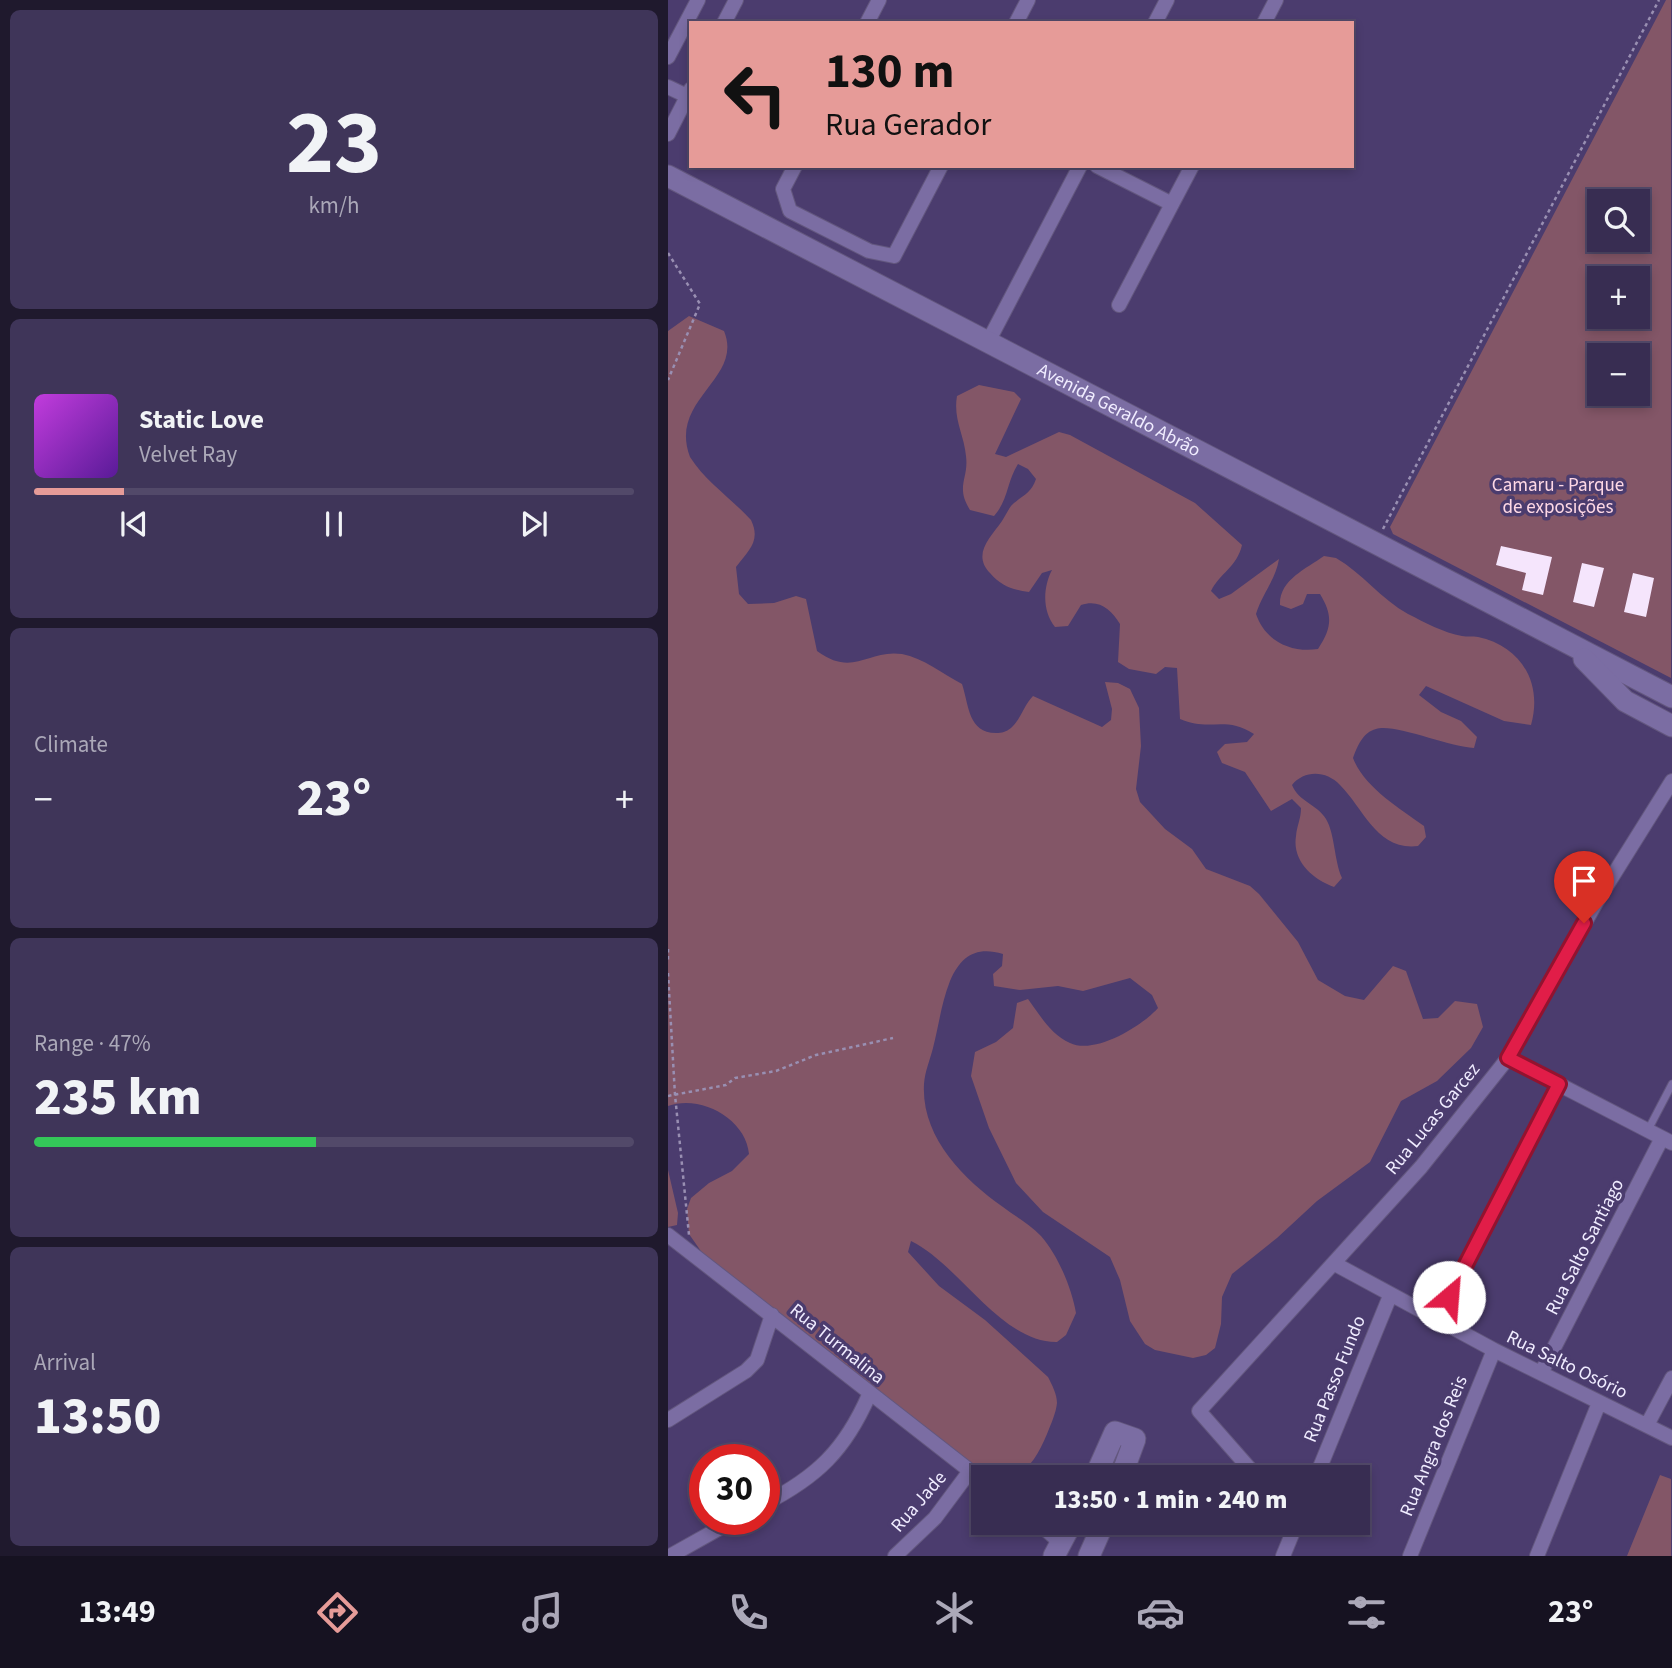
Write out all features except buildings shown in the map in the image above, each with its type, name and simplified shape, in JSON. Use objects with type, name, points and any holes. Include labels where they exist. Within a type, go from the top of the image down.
[{"type":"main road","name":"Avenida Geraldo Abrão","points":[[668,176],[1671,697]]},
{"type":"main road","name":"Avenida Geraldo Abrão","points":[[1567,643],[1616,695],[1671,726]]},
{"type":"main road","points":[[1100,1465],[1115,1432],[1135,1439],[1125,1465]]},
{"type":"main road","points":[[1089,1556],[1098,1535]]},
{"type":"street","points":[[668,57],[698,0]]},
{"type":"street","points":[[725,21],[736,0]]},
{"type":"street","points":[[868,21],[879,0]]},
{"type":"street","points":[[1017,21],[1028,0]]},
{"type":"street","points":[[1156,21],[1167,0]]},
{"type":"street","points":[[1265,21],[1276,0]]},
{"type":"street","points":[[668,87],[689,93],[668,134]]},
{"type":"street","points":[[794,168],[783,189],[790,211],[869,251],[894,256],[940,168]]},
{"type":"street","points":[[988,342],[1079,168]]},
{"type":"street","points":[[1101,168],[1172,204]]},
{"type":"street","points":[[1119,305],[1191,168]]},
{"type":"street","name":"Rua Lucas Garcez","points":[[1246,1465],[1199,1411],[1421,1167],[1508,1058],[1597,901],[1671,781]]},
{"type":"street","points":[[1508,1058],[1667,1141]]},
{"type":"street","points":[[1437,1320],[1559,1084]]},
{"type":"street","name":"Rua Salto Santiago","points":[[1541,1373],[1667,1141]]},
{"type":"street","name":"Rua Turmalina","points":[[668,1236],[970,1471]]},
{"type":"street","name":"Rua Salto Osório","points":[[1335,1264],[1494,1350],[1671,1437]]},
{"type":"street","name":"Rua Passo Fundo","points":[[1321,1465],[1390,1296]]},
{"type":"street","points":[[668,1420],[746,1371],[757,1360],[772,1315]]},
{"type":"street","name":"Rua Angra dos Reis","points":[[1410,1556],[1494,1350]]},
{"type":"street","points":[[1647,1425],[1671,1378]]},
{"type":"street","points":[[780,1496],[836,1454],[853,1430],[869,1395]]},
{"type":"street","points":[[1537,1556],[1599,1402]]},
{"type":"street","name":"Rua Jade","points":[[895,1556],[935,1518],[970,1471]]},
{"type":"street","points":[[670,1556],[707,1535]]},
{"type":"street","points":[[1047,1535],[1058,1549]]},
{"type":"street","points":[[1283,1556],[1292,1535]]},
{"type":"lane","points":[[1648,1130],[1671,1084]]},
{"type":"path","points":[[1376,542],[1659,0]]},
{"type":"path","points":[[668,253],[700,304],[668,380]]},
{"type":"path","points":[[668,949],[668,963]]},
{"type":"path","points":[[668,973],[675,1094],[690,1253]]},
{"type":"path","points":[[668,1096],[726,1085],[735,1078],[776,1071],[816,1055],[893,1038]]},
{"type":"green space","name":"Camaru - Parque de exposições","points":[[1666,0],[1671,0],[1671,678],[1393,534],[1390,527]]},
{"type":"green space","points":[[689,316],[724,331],[727,348],[724,363],[696,404],[686,437],[690,457],[696,466],[751,520],[754,527],[752,545],[736,567],[739,594],[748,604],[774,603],[796,596],[806,599],[817,651],[841,662],[902,654],[925,663],[962,684],[971,716],[980,728],[987,732],[1000,733],[1011,728],[1033,696],[1102,727],[1111,720],[1112,709],[1105,682],[1118,683],[1130,689],[1139,708],[1141,746],[1136,789],[1140,802],[1165,829],[1192,849],[1206,869],[1250,886],[1259,894],[1298,942],[1318,980],[1345,996],[1364,1000],[1393,966],[1406,971],[1423,1019],[1438,1018],[1455,1001],[1477,1004],[1483,1027],[1471,1048],[1437,1081],[1401,1101],[1370,1162],[1317,1201],[1232,1274],[1222,1297],[1221,1324],[1215,1348],[1206,1355],[1193,1358],[1155,1350],[1145,1344],[1130,1321],[1120,1280],[1110,1257],[1043,1212],[1016,1183],[989,1128],[971,1076],[975,1052],[996,1042],[1013,1028],[1017,1003],[1028,999],[1057,1035],[1080,1046],[1105,1042],[1141,1023],[1158,1008],[1152,995],[1130,978],[1083,991],[1058,986],[1020,990],[994,986],[993,974],[1002,966],[1003,954],[977,952],[964,959],[950,981],[925,1075],[925,1103],[929,1122],[947,1155],[960,1170],[988,1196],[1041,1236],[1063,1273],[1076,1313],[1066,1335],[1057,1342],[1037,1339],[1017,1330],[999,1317],[929,1252],[911,1241],[908,1252],[939,1286],[985,1320],[1048,1377],[1057,1403],[1047,1434],[1029,1465],[973,1465],[705,1257],[689,1234],[687,1209],[691,1198],[709,1183],[732,1171],[749,1154],[740,1130],[720,1112],[694,1104],[668,1106],[668,331]]},
{"type":"green space","points":[[979,385],[1014,392],[1021,399],[995,454],[1006,457],[1059,432],[1070,435],[1195,503],[1242,545],[1236,559],[1211,591],[1219,599],[1231,594],[1279,559],[1256,614],[1266,631],[1280,643],[1298,649],[1318,649],[1329,622],[1327,608],[1320,594],[1307,594],[1303,604],[1291,609],[1280,605],[1281,596],[1289,582],[1302,571],[1324,556],[1336,558],[1408,614],[1448,632],[1493,642],[1517,658],[1531,681],[1534,695],[1531,725],[1504,721],[1426,686],[1419,695],[1441,712],[1461,721],[1477,737],[1474,748],[1384,728],[1367,733],[1353,758],[1358,769],[1374,788],[1424,826],[1426,837],[1418,846],[1404,846],[1392,842],[1373,826],[1334,780],[1322,774],[1309,774],[1292,785],[1299,795],[1326,819],[1342,878],[1334,887],[1318,879],[1305,868],[1297,853],[1296,836],[1301,808],[1292,799],[1271,811],[1245,772],[1222,763],[1217,752],[1225,744],[1247,742],[1254,734],[1234,725],[1191,723],[1180,719],[1177,668],[1165,667],[1156,674],[1129,669],[1118,662],[1120,624],[1113,614],[1099,604],[1081,605],[1068,626],[1055,627],[1048,614],[1045,599],[1052,570],[1042,573],[1029,592],[1003,584],[985,566],[983,553],[988,540],[1014,503],[1030,490],[1036,479],[1028,469],[1018,464],[1002,504],[994,516],[970,510],[963,495],[966,456],[956,404],[957,396]]},
{"type":"green space","points":[[668,1170],[678,1213],[677,1225],[668,1227]]},
{"type":"green space","points":[[1660,1475],[1671,1479],[1671,1556],[1627,1556]]},
{"type":"route","points":[[1449,1297],[1559,1084],[1508,1058],[1584,923]]}]
